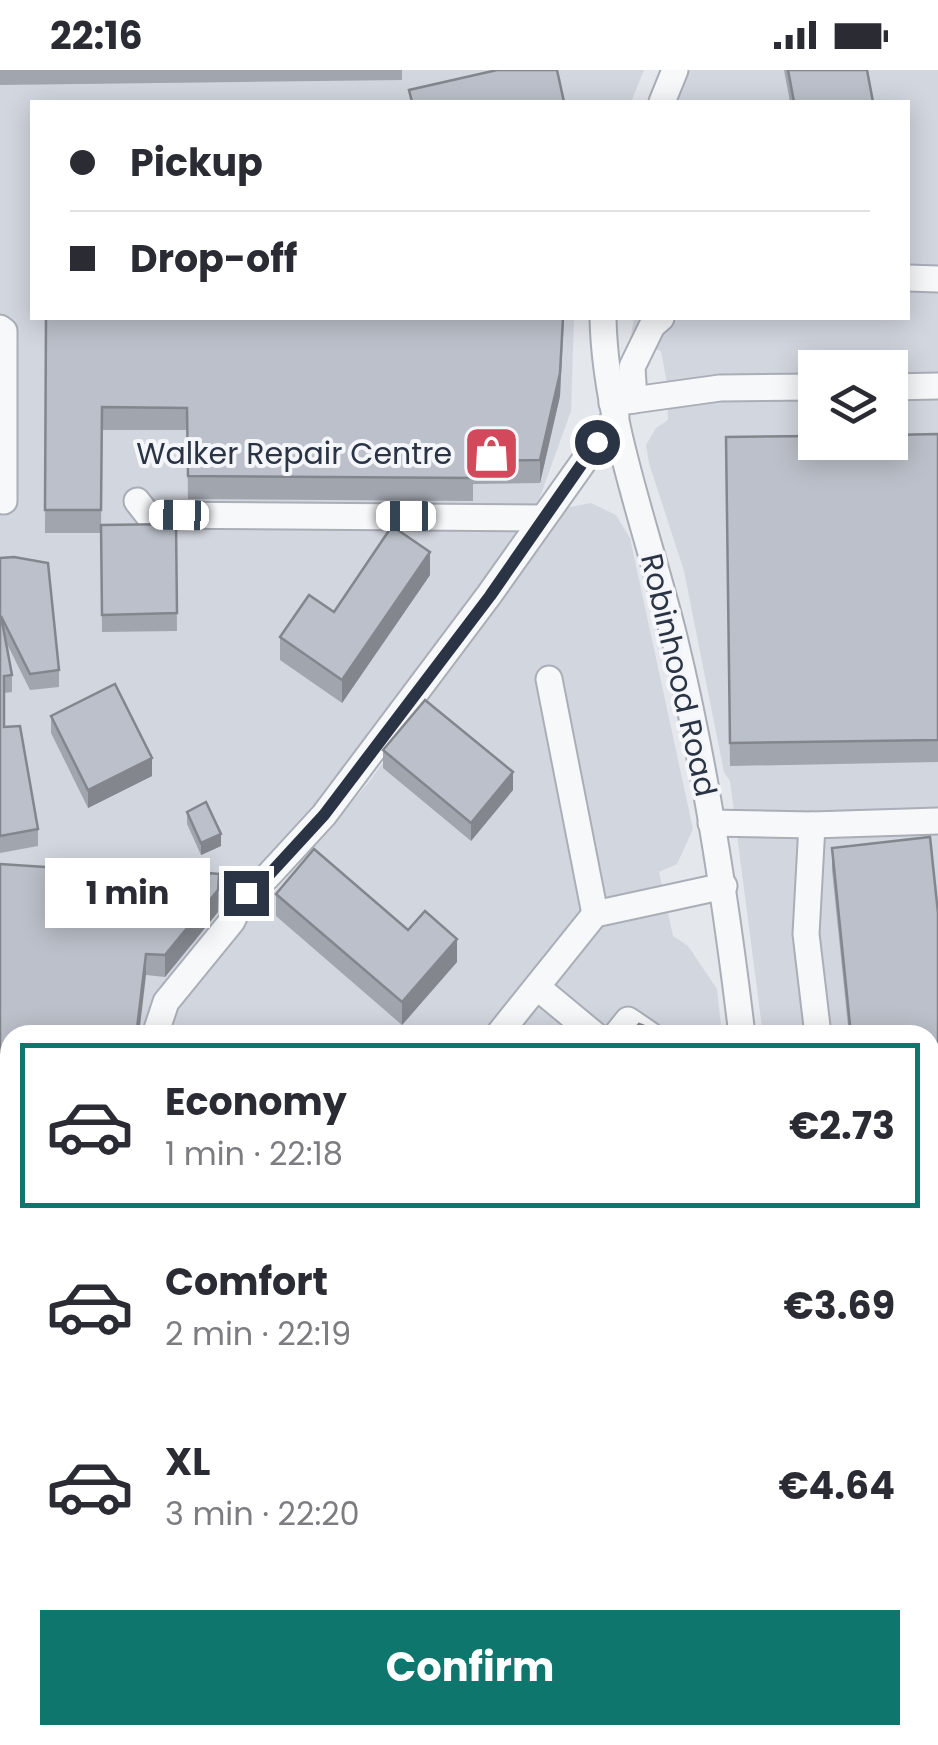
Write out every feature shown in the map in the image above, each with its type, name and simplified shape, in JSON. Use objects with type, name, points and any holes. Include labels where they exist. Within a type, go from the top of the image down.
[{"type":"street","points":[[663,100],[670,72]]},
{"type":"street","points":[[910,278],[938,278]]},
{"type":"street","name":"Robinhood Road","points":[[603,320],[604,362],[621,406],[675,640],[724,886],[741,1025]]},
{"type":"street","points":[[159,1025],[166,1002],[232,921],[246,893],[267,877],[324,815],[490,596],[621,406],[632,367],[659,320]]},
{"type":"street","points":[[0,328],[4,332],[4,500]]},
{"type":"street","points":[[908,387],[938,386]]},
{"type":"street","points":[[621,406],[720,388],[798,387]]},
{"type":"street","points":[[136,501],[148,514],[542,518]]},
{"type":"street","points":[[549,679],[595,914]]},
{"type":"street","points":[[711,822],[812,825],[938,820]]},
{"type":"street","points":[[812,825],[806,934],[817,1025]]},
{"type":"street","points":[[506,1025],[595,914],[724,886]]},
{"type":"street","points":[[537,986],[583,1025]]},
{"type":"shaded area","points":[[0,70],[644,70],[632,100],[30,100],[30,320],[574,320],[571,411],[540,497],[500,565],[321,805],[262,871],[242,868],[213,881],[219,895],[263,905],[369,782],[565,508],[591,503],[616,515],[630,538],[693,829],[677,864],[659,872],[673,936],[688,946],[717,989],[721,1025],[0,1025]]},
{"type":"shaded area","points":[[690,70],[938,70],[938,1025],[762,1025],[730,781],[724,772],[684,571],[646,445],[656,428],[668,420],[661,351],[630,341],[634,320],[910,320],[910,100],[678,100]]},
{"type":"building","points":[[497,70],[557,70],[564,100],[412,100],[409,90]]},
{"type":"building","points":[[788,70],[867,70],[873,100],[794,100]]},
{"type":"building","points":[[46,320],[563,320],[560,373],[540,460],[472,461],[473,478],[188,476],[187,408],[102,407],[101,510],[45,510]]},
{"type":"building","points":[[938,434],[938,740],[730,743],[726,437],[798,436],[798,460],[908,460],[908,435]]},
{"type":"building","points":[[176,524],[177,613],[102,615],[101,525]]},
{"type":"building","points":[[392,526],[430,552],[342,680],[280,637],[309,595],[334,612]]},
{"type":"building","points":[[0,558],[48,563],[59,670],[30,674],[1,616],[12,675],[4,676],[4,727],[20,726],[38,829],[0,836]]},
{"type":"building","points":[[115,684],[152,758],[88,790],[51,716]]},
{"type":"building","points":[[425,700],[513,772],[471,823],[383,750]]},
{"type":"building","points":[[206,802],[221,834],[201,843],[187,812]]},
{"type":"building","points":[[930,837],[938,913],[938,1025],[850,1025],[832,848]]},
{"type":"building","points":[[314,849],[408,930],[425,911],[457,939],[402,1002],[276,894]]},
{"type":"building","points":[[57,861],[219,874],[218,890],[165,955],[146,954],[137,1025],[0,1025],[0,864],[45,867]]},
{"type":"place","name":"Walker Repair Centre","points":[[491,453]]},
{"type":"route","points":[[246,893],[267,877],[324,815],[490,596],[597,442]]}]
